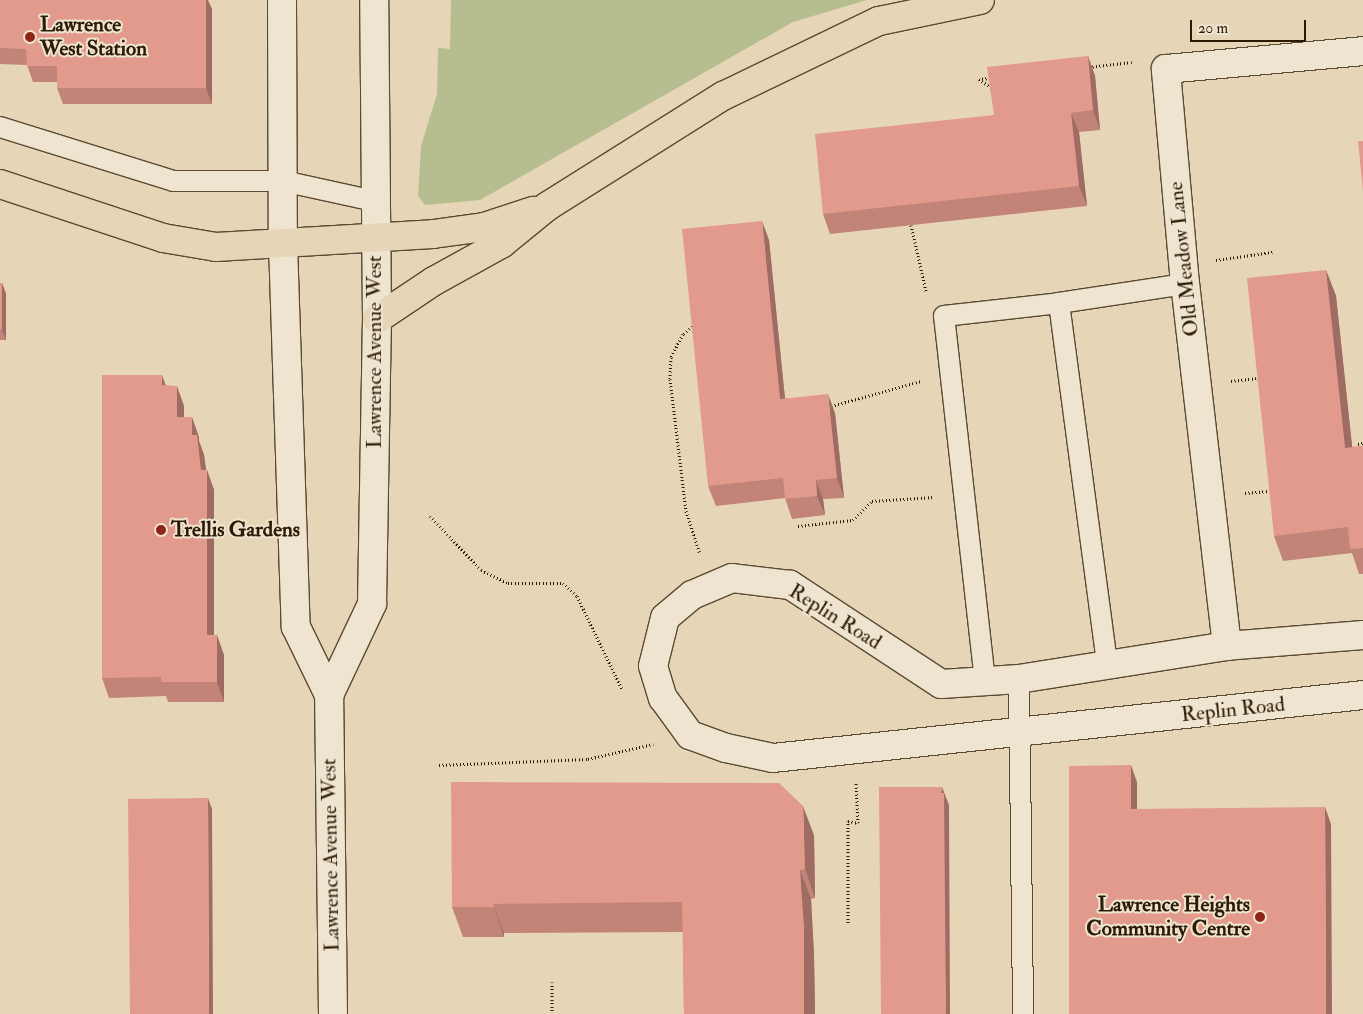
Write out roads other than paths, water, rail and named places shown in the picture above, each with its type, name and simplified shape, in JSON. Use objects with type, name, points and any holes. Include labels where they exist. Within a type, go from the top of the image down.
[{"type":"highway","points":[[377,319],[434,281],[501,244],[548,206],[722,96],[879,21],[980,0]]},
{"type":"highway","points":[[0,184],[163,238],[216,247],[283,244],[484,227],[548,206]]},
{"type":"street","name":"Lawrence Avenue West","points":[[282,0],[283,244],[296,627],[329,695],[334,1014]]},
{"type":"street","name":"Lawrence Avenue West","points":[[329,695],[372,604],[377,319],[374,0]]},
{"type":"street","name":"Old Meadow Lane","points":[[1227,646],[1184,274],[1166,69],[1363,51]]},
{"type":"street","name":"Replin Road","points":[[1363,634],[1227,646],[1019,679],[941,684],[790,585],[732,578],[692,595],[665,618],[653,666],[663,698],[690,735],[726,748],[773,758],[1363,695]]},
{"type":"lane","points":[[0,127],[173,181],[283,181],[375,201]]},
{"type":"lane","points":[[985,681],[944,316],[1059,303],[1184,274]]},
{"type":"lane","points":[[1059,303],[1106,665]]},
{"type":"lane","points":[[1019,679],[1023,1014]]},
{"type":"place","name":"Lawrence West Station","points":[[30,37]]},
{"type":"place","name":"Trellis Gardens","points":[[161,530]]},
{"type":"place","name":"Lawrence Heights Community Centre","points":[[1260,917]]}]
